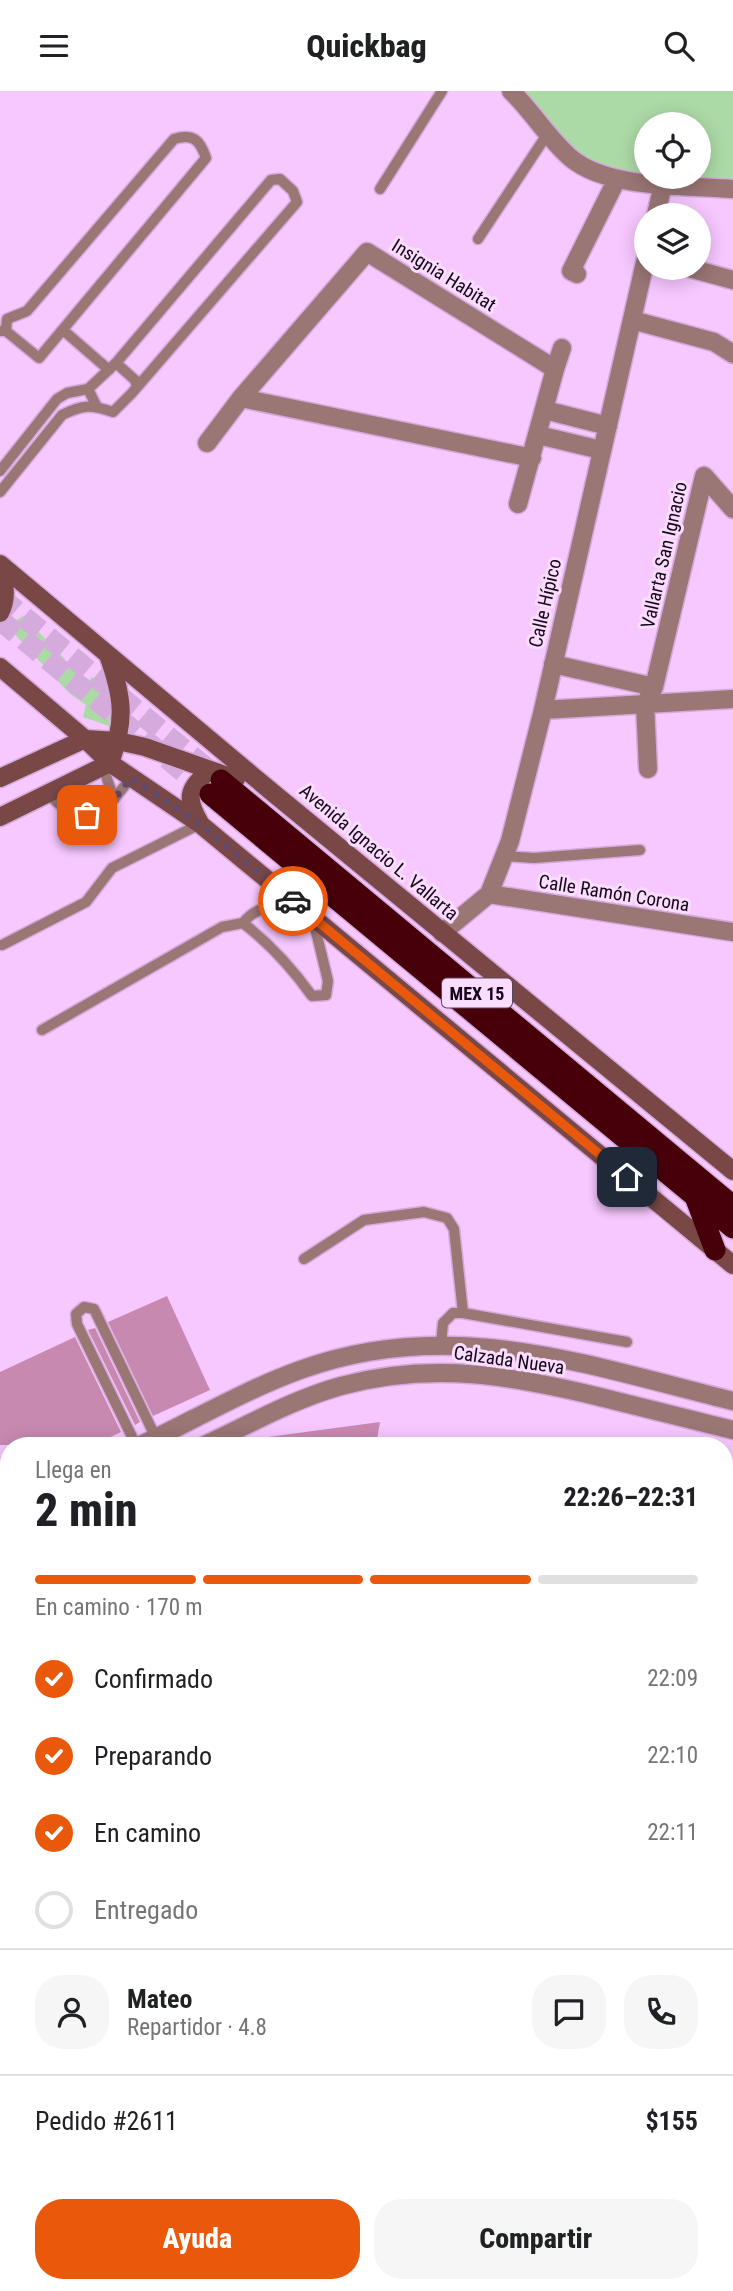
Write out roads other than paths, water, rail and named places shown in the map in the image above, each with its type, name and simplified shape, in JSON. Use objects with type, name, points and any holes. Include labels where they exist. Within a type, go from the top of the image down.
[{"type":"highway","name":"MEX 15","points":[[214,781],[699,1189],[733,1228]]},
{"type":"highway","points":[[715,1250],[699,1189],[733,1184]]},
{"type":"highway","name":"MEX 15","points":[[699,1189],[733,1206]]},
{"type":"street","points":[[512,91],[571,158],[592,172],[634,181]]},
{"type":"street","points":[[577,274],[571,271],[617,179]]},
{"type":"street","points":[[711,187],[733,189]]},
{"type":"street","name":"Insignia Habitat","points":[[206,443],[241,398],[367,252],[555,369]]},
{"type":"street","points":[[711,274],[733,280]]},
{"type":"street","name":"Calle Hípico","points":[[442,933],[489,894],[510,841],[543,710],[641,280]]},
{"type":"street","points":[[632,320],[715,342],[733,354]]},
{"type":"street","points":[[518,504],[562,348]]},
{"type":"street","points":[[241,398],[532,458]]},
{"type":"street","points":[[545,410],[608,426]]},
{"type":"street","points":[[538,435],[601,450]]},
{"type":"street","name":"Vallarta San Ignacio","points":[[645,704],[654,687],[704,476],[733,509]]},
{"type":"street","name":"Avenida Ignacio L. Vallarta","points":[[0,564],[442,933],[733,1171]]},
{"type":"street","points":[[0,572],[5,601],[0,613]]},
{"type":"street","points":[[0,817],[106,765],[118,741],[121,696],[107,653]]},
{"type":"street","points":[[553,664],[654,687]]},
{"type":"street","points":[[0,667],[85,739],[106,765],[131,778],[200,824],[733,1265]]},
{"type":"street","points":[[543,710],[733,699]]},
{"type":"street","points":[[645,704],[648,769]]},
{"type":"street","points":[[0,778],[85,739],[118,741],[145,747],[214,781],[272,792]]},
{"type":"street","points":[[200,824],[190,798],[195,783],[214,781]]},
{"type":"street","name":"Calle Ramón Corona","points":[[489,894],[733,932]]},
{"type":"street","points":[[157,1437],[299,1370],[365,1352],[409,1345],[486,1346],[526,1352],[733,1402]]},
{"type":"street","points":[[486,1346],[488,1374]]},
{"type":"street","name":"Calzada Nueva","points":[[222,1437],[309,1396],[341,1386],[411,1373],[447,1372],[488,1374],[553,1386],[733,1430]]},
{"type":"lane","points":[[380,189],[442,91]]},
{"type":"lane","points":[[478,239],[548,132]]},
{"type":"lane","points":[[184,136],[195,139],[202,145],[206,158],[64,330],[39,358],[3,331],[3,320],[27,311],[174,139],[184,136]]},
{"type":"lane","points":[[0,471],[57,399],[77,390],[88,389],[112,366],[271,180],[280,179],[293,191],[297,202],[113,412],[96,405],[75,408],[62,415],[0,492]]},
{"type":"lane","points":[[64,330],[135,380],[137,387]]},
{"type":"lane","points":[[88,389],[96,405]]},
{"type":"lane","points":[[106,765],[114,799]]},
{"type":"lane","points":[[48,794],[67,812],[87,815],[114,799],[131,778]]},
{"type":"lane","points":[[2,945],[86,902],[112,868],[200,824]]},
{"type":"lane","points":[[505,856],[534,858],[640,850]]},
{"type":"lane","points":[[42,1030],[222,927],[243,923],[251,913],[270,906],[307,912],[328,981],[326,995],[312,996],[266,941],[243,923]]},
{"type":"lane","points":[[304,1259],[364,1220],[424,1212],[447,1218],[454,1229],[463,1313]]},
{"type":"lane","points":[[141,1437],[77,1324],[76,1314],[84,1307],[94,1309],[142,1437]]},
{"type":"lane","points":[[441,1344],[443,1323],[453,1313],[627,1342]]},
{"type":"tunnel","points":[[0,597],[211,772]]},
{"type":"tunnel","points":[[0,620],[210,794]]}]
